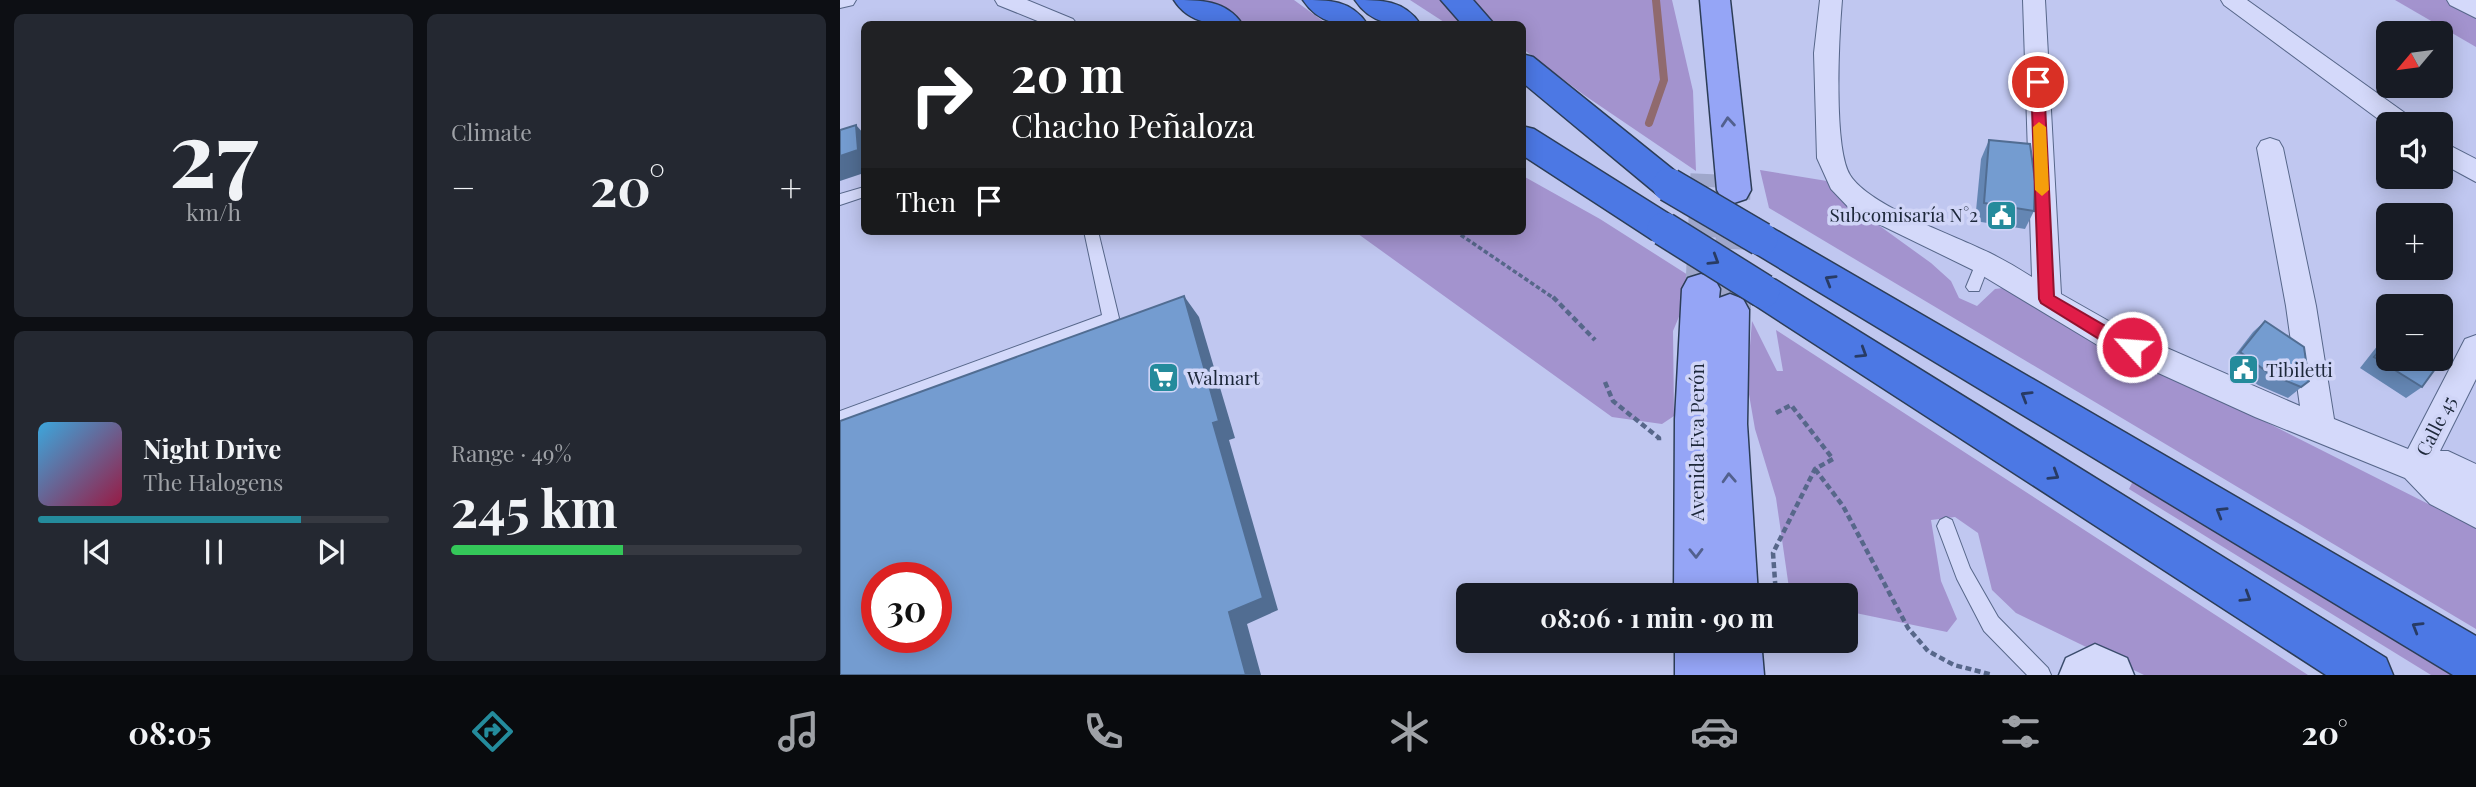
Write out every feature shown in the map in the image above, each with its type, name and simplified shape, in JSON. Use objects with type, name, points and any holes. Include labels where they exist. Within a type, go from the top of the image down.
[{"type":"highway","points":[[1183,0],[1190,6],[1197,21]]},
{"type":"highway","points":[[1189,0],[1222,21]]},
{"type":"highway","points":[[1318,0],[1348,21]]},
{"type":"highway","points":[[1370,0],[1401,21]]},
{"type":"highway","points":[[1456,0],[1476,21]]},
{"type":"highway","points":[[1526,68],[1669,186]]},
{"type":"highway","points":[[1526,102],[2476,662]]},
{"type":"highway","points":[[1526,141],[1664,229],[1731,296],[2369,675]]},
{"type":"highway","points":[[1526,161],[1664,229]]},
{"type":"main road","points":[[1689,0],[1703,92],[1707,174]]},
{"type":"main road","points":[[1715,0],[1734,190]]},
{"type":"main road","name":"Avenida Eva Perón","points":[[1697,583],[1695,419],[1731,296]]},
{"type":"main road","name":"Avenida Eva Perón","points":[[1731,296],[1727,424],[1734,583]]},
{"type":"main road","points":[[1698,653],[1699,675]]},
{"type":"main road","points":[[1739,653],[1740,675]]},
{"type":"street","points":[[1006,0],[1058,21]]},
{"type":"street","points":[[1831,0],[1826,53],[1830,158],[1840,182],[1862,204],[1978,274],[2047,299],[2110,337],[2266,408],[2416,467],[2442,493],[2476,512]]},
{"type":"street","points":[[2034,0],[2047,299]]},
{"type":"street","points":[[2232,0],[2386,112]]},
{"type":"street","points":[[2458,0],[2476,10]]},
{"type":"street","points":[[2270,148],[2301,306],[2319,427]]},
{"type":"street","points":[[2453,158],[2476,172]]},
{"type":"street","name":"Calle 45","points":[[2416,467],[2476,348]]},
{"type":"street","points":[[2416,467],[2448,466],[2476,481]]},
{"type":"street","points":[[2083,675],[2095,668],[2110,675]]},
{"type":"lane","points":[[840,200],[861,193]]},
{"type":"lane","points":[[840,418],[1111,318],[1092,235]]},
{"type":"lane","points":[[1946,526],[1963,573],[1992,624],[2041,675]]},
{"type":"path","points":[[1461,235],[1549,293],[1595,340]]},
{"type":"path","points":[[1605,383],[1613,401],[1659,438],[1660,449]]},
{"type":"path","points":[[1775,583],[1773,553],[1815,469],[1833,459],[1791,405],[1776,413]]},
{"type":"path","points":[[1815,469],[1843,506],[1908,628],[1928,651],[1954,665],[1993,675]]},
{"type":"shaded area","points":[[1201,0],[1294,0],[1323,21],[1237,21]]},
{"type":"shaded area","points":[[1410,0],[1443,0],[1463,21],[1442,21]]},
{"type":"shaded area","points":[[1472,0],[1672,0],[1693,91],[1696,171],[1584,95],[1526,51],[1526,21],[1493,21]]},
{"type":"shaded area","points":[[2395,0],[2476,0],[2476,47],[2454,34],[2454,21],[2431,21]]},
{"type":"shaded area","points":[[1760,170],[1827,181],[1859,211],[1931,263],[1951,281],[1959,298],[1977,306],[1995,289],[2011,287],[2252,415],[2476,528],[2476,629],[1769,208]]},
{"type":"shaded area","points":[[1526,178],[1600,219],[1688,275],[1683,307],[1673,331],[1674,416],[1662,424],[1612,417],[1360,235],[1526,235]]},
{"type":"shaded area","points":[[1752,321],[1777,371],[1783,371],[1776,330],[2308,675],[2144,675],[2016,613],[1992,590],[1978,533],[1955,517],[1931,520],[1941,581],[1957,619],[1947,632],[1858,613],[1858,583],[1788,583],[1776,498],[1755,429],[1747,383]]},
{"type":"shaded area","points":[[2137,473],[2468,675],[2431,675],[2129,489]]},
{"type":"building","points":[[856,125],[858,150],[840,156],[840,130]]},
{"type":"building","points":[[1989,140],[2030,144],[2035,181],[2034,211],[1984,203]]},
{"type":"building","points":[[1184,296],[1219,421],[1213,423],[1263,598],[1229,612],[1246,675],[840,675],[840,421]]},
{"type":"building","points":[[2265,321],[2304,347],[2309,381],[2301,387],[2270,374],[2240,352]]},
{"type":"building","points":[[2396,371],[2434,371],[2422,387]]},
{"type":"waterway","points":[[1649,123],[1664,80],[1656,0]]},
{"type":"tunnel","points":[[1702,287],[1707,174]]},
{"type":"tunnel","points":[[1730,299],[1734,190]]},
{"type":"tunnel","points":[[1730,299],[1730,310]]},
{"type":"slow traffic","points":[[2039,127],[2042,190]]},
{"type":"place","name":"Subcomisaría N°2","points":[[2001,215]]},
{"type":"place","name":"Tibiletti","points":[[2243,370]]},
{"type":"place","name":"Walmart","points":[[1164,378]]},
{"type":"route","points":[[2038,82],[2047,299],[2110,337],[2132,347]]}]
